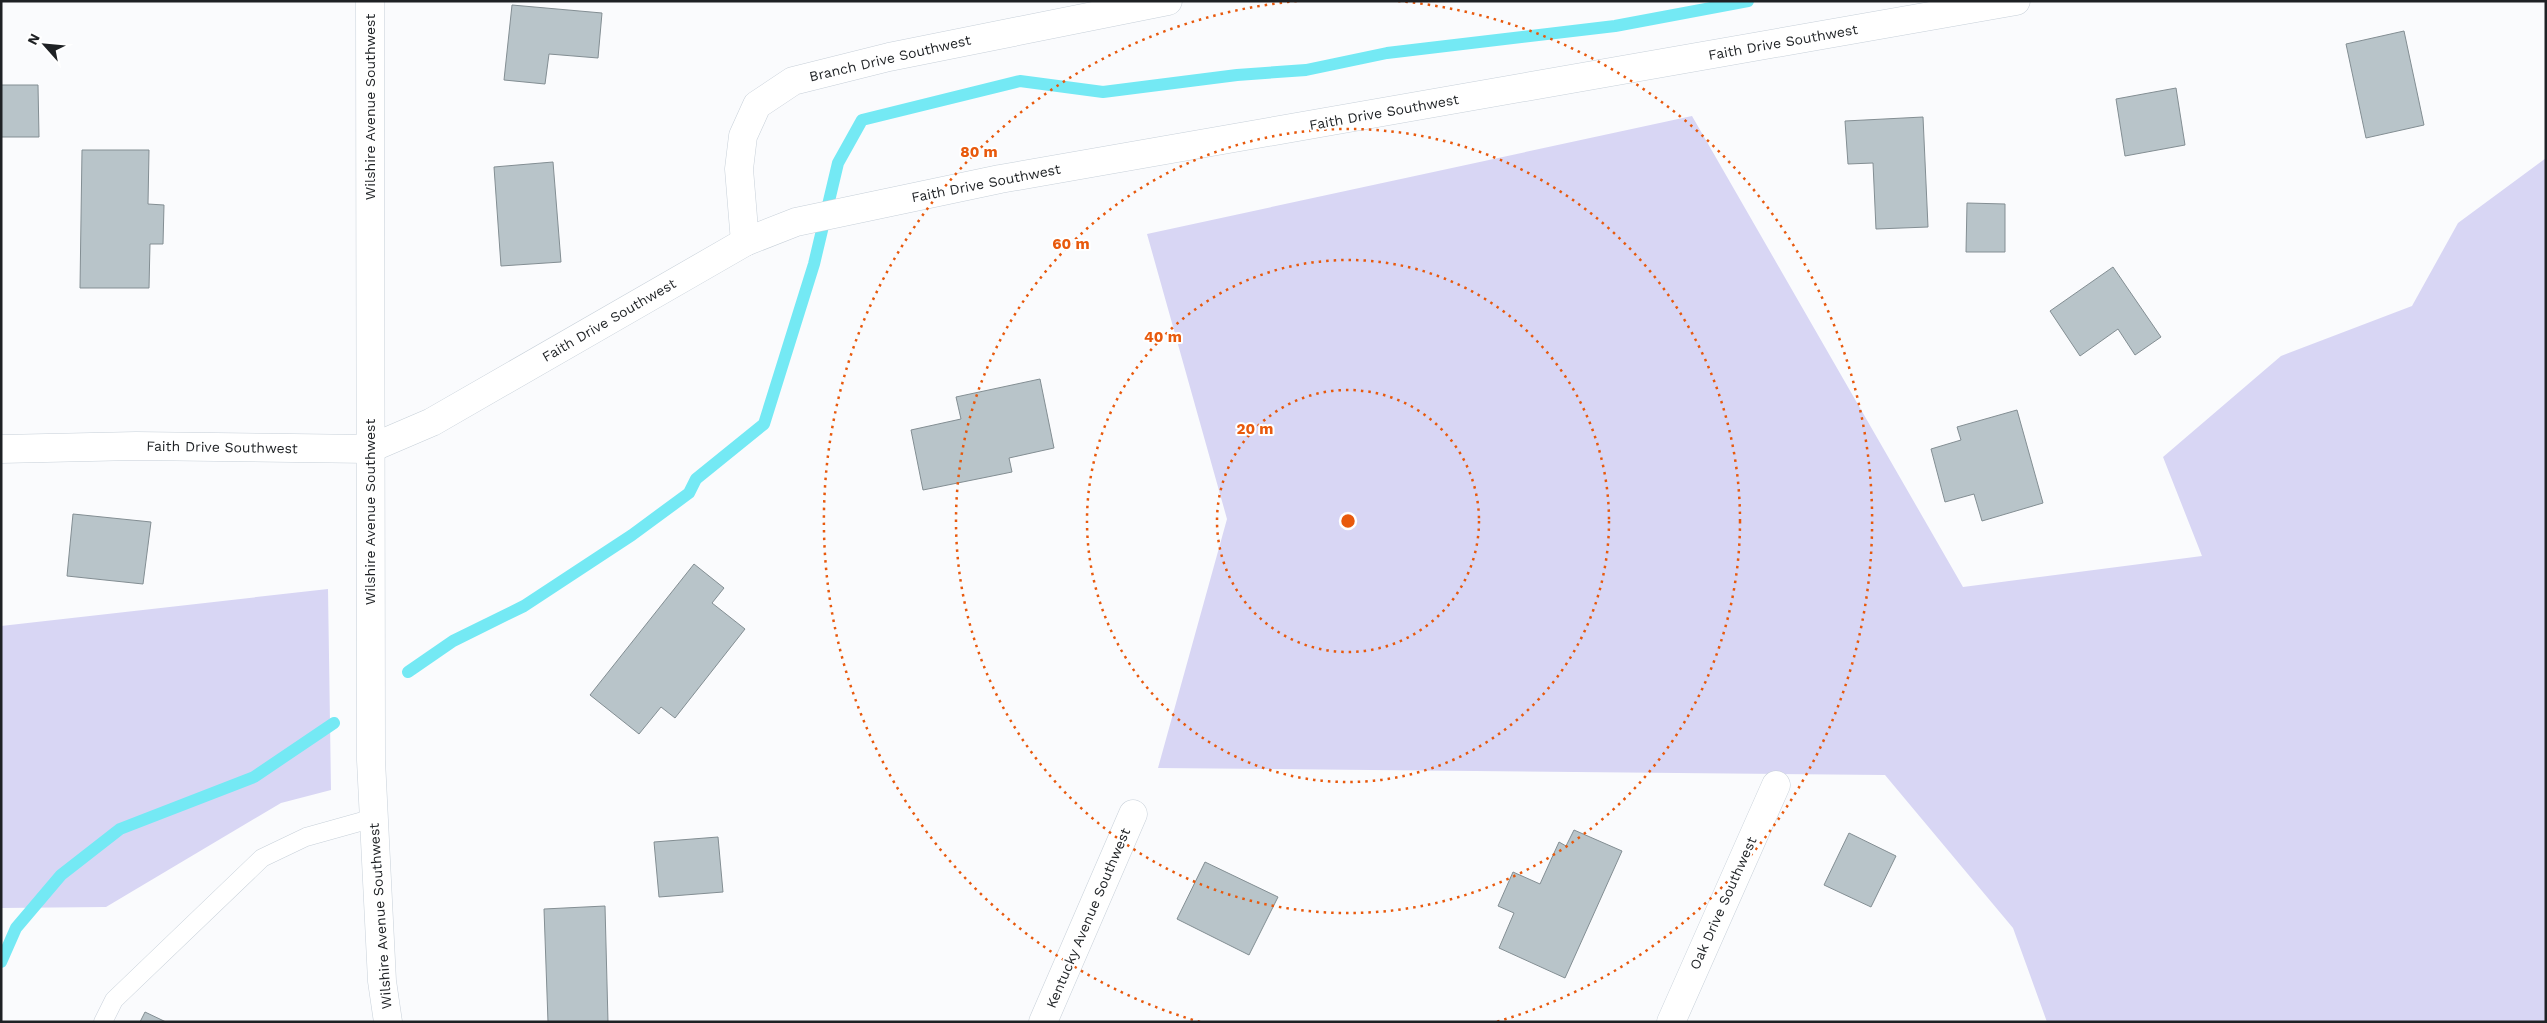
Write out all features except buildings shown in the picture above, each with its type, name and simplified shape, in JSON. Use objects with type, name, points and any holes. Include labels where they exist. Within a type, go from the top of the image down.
[{"type":"street","name":"Wilshire Avenue Southwest","points":[[370,1],[369,449],[371,760],[382,981],[388,1022]]},
{"type":"street","name":"Branch Drive Southwest","points":[[745,242],[739,169],[743,136],[757,105],[794,81],[889,56],[1168,1]]},
{"type":"street","name":"Faith Drive Southwest","points":[[1,450],[136,446],[369,449],[432,422],[745,242],[796,222],[1000,179],[2016,1]]},
{"type":"street","name":"Oak Drive Southwest","points":[[1671,1022],[1776,785]]},
{"type":"street","name":"Kentucky Avenue Southwest","points":[[1043,1022],[1133,814]]},
{"type":"lane","points":[[102,1022],[114,1000],[262,858],[306,836],[374,818]]},
{"type":"shaded area","points":[[1692,116],[1963,587],[2202,556],[2163,457],[2281,356],[2412,306],[2458,223],[2546,158],[2546,1022],[2047,1022],[2013,928],[1885,775],[1158,768],[1227,519],[1147,234]]},
{"type":"shaded area","points":[[328,589],[331,790],[281,803],[106,907],[1,908],[1,626]]},
{"type":"waterway","points":[[408,672],[453,641],[524,606],[632,535],[689,493],[696,479],[764,424],[814,264],[838,163],[862,120],[1020,81],[1103,92],[1237,75],[1306,70],[1387,53],[1615,26],[1748,1]]},
{"type":"waterway","points":[[1,962],[16,928],[61,875],[120,829],[254,777],[334,723]]}]
